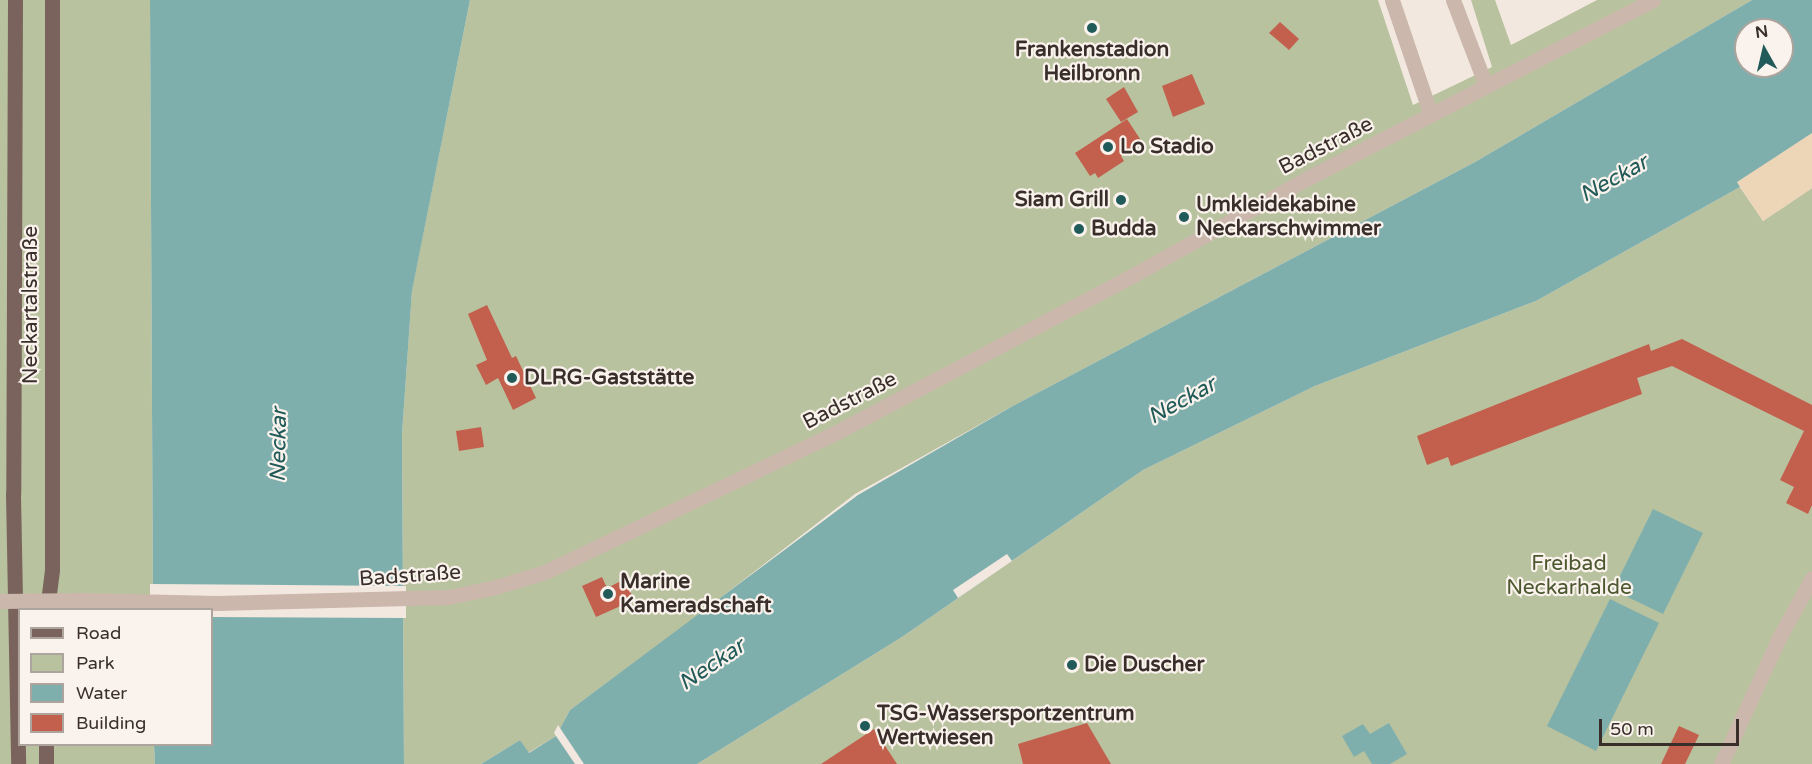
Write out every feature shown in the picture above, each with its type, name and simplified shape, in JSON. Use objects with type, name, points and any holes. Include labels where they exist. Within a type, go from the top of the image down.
[{"type":"main road","name":"Neckartalstraße","points":[[15,0],[14,621],[18,764]]},
{"type":"main road","name":"Neckartalstraße","points":[[47,608],[52,570],[52,0]]},
{"type":"main road","points":[[46,746],[46,764]]},
{"type":"street","points":[[1392,0],[1431,116]]},
{"type":"street","points":[[1453,0],[1486,86]]},
{"type":"street","name":"Badstraße","points":[[0,601],[217,603],[448,597],[510,584],[545,572],[837,432],[1130,277],[1298,184],[1653,0]]},
{"type":"street","points":[[1720,764],[1780,636],[1812,578]]},
{"type":"green space","points":[[0,0],[150,0],[153,608],[18,608],[18,746],[154,746],[155,764],[0,764]]},
{"type":"green space","points":[[470,0],[1378,0],[1413,105],[1492,67],[1471,0],[1495,0],[1511,45],[1597,0],[1752,0],[1475,162],[1011,407],[855,494],[570,710],[556,736],[528,753],[520,740],[481,764],[404,764],[402,434],[412,290]]},
{"type":"green space","name":"Freibad Neckarhalde","points":[[1740,187],[1763,221],[1812,188],[1812,764],[697,764],[902,637],[1143,470],[1315,386],[1536,301]]},
{"type":"sand","points":[[1812,132],[1812,188],[1763,221],[1737,182]]},
{"type":"water","name":"Neckar","points":[[150,0],[470,0],[412,291],[402,434],[404,764],[155,764],[154,746],[213,746],[213,608],[153,608]]},
{"type":"water","name":"Neckar","points":[[1752,0],[1812,0],[1812,133],[1737,182],[1740,187],[1536,301],[1315,386],[1143,470],[902,637],[697,764],[481,764],[520,740],[529,753],[556,736],[570,710],[858,495],[1011,407],[1475,162]]},
{"type":"water","points":[[1653,509],[1703,533],[1663,614],[1613,590]]},
{"type":"water","points":[[1610,599],[1659,623],[1596,751],[1547,726]]},
{"type":"water","points":[[1389,723],[1407,754],[1390,764],[1372,764],[1364,751],[1354,757],[1342,736],[1363,724],[1370,734]]},
{"type":"pier","points":[[1007,554],[1012,561],[958,598],[953,590]]},
{"type":"pier","points":[[150,584],[406,586],[406,618],[213,617],[213,608],[150,608]]},
{"type":"pier","points":[[558,725],[584,764],[575,764],[554,733]]},
{"type":"building","points":[[1280,22],[1299,39],[1289,50],[1269,33]]},
{"type":"building","points":[[1192,74],[1205,104],[1173,117],[1162,86]]},
{"type":"building","points":[[1124,87],[1138,112],[1121,122],[1106,99]]},
{"type":"building","name":"Lo Stadio","points":[[1127,119],[1142,142],[1121,156],[1124,161],[1098,178],[1095,173],[1090,176],[1075,153]]},
{"type":"building","points":[[487,305],[512,358],[516,356],[536,398],[513,410],[498,378],[486,385],[476,365],[487,360],[468,314]]},
{"type":"building","points":[[1682,339],[1812,405],[1812,505],[1808,514],[1786,503],[1794,487],[1780,480],[1804,431],[1672,366],[1637,378],[1642,394],[1451,466],[1448,457],[1427,465],[1417,436],[1649,344],[1651,351]]},
{"type":"building","points":[[481,427],[484,447],[459,451],[456,431]]},
{"type":"building","name":"Marine Kameradschaft","points":[[602,577],[607,588],[625,579],[634,600],[596,617],[582,586]]},
{"type":"building","points":[[1087,723],[1111,764],[1023,764],[1018,744]]},
{"type":"building","points":[[1679,726],[1699,735],[1685,764],[1661,764]]},
{"type":"building","points":[[874,729],[897,764],[821,764]]},
{"type":"place","name":"Frankenstadion Heilbronn","points":[[1092,28]]},
{"type":"place","name":"Lo Stadio","points":[[1108,147]]},
{"type":"place","name":"Siam Grill","points":[[1121,200]]},
{"type":"place","name":"Umkleidekabine Neckarschwimmer","points":[[1184,217]]},
{"type":"place","name":"Budda","points":[[1079,229]]},
{"type":"place","name":"DLRG-Gaststätte","points":[[512,378]]},
{"type":"place","name":"Marine Kameradschaft","points":[[608,594]]},
{"type":"place","name":"Die Duscher","points":[[1072,665]]},
{"type":"place","name":"TSG-Wassersportzentrum Wertwiesen","points":[[865,726]]}]
